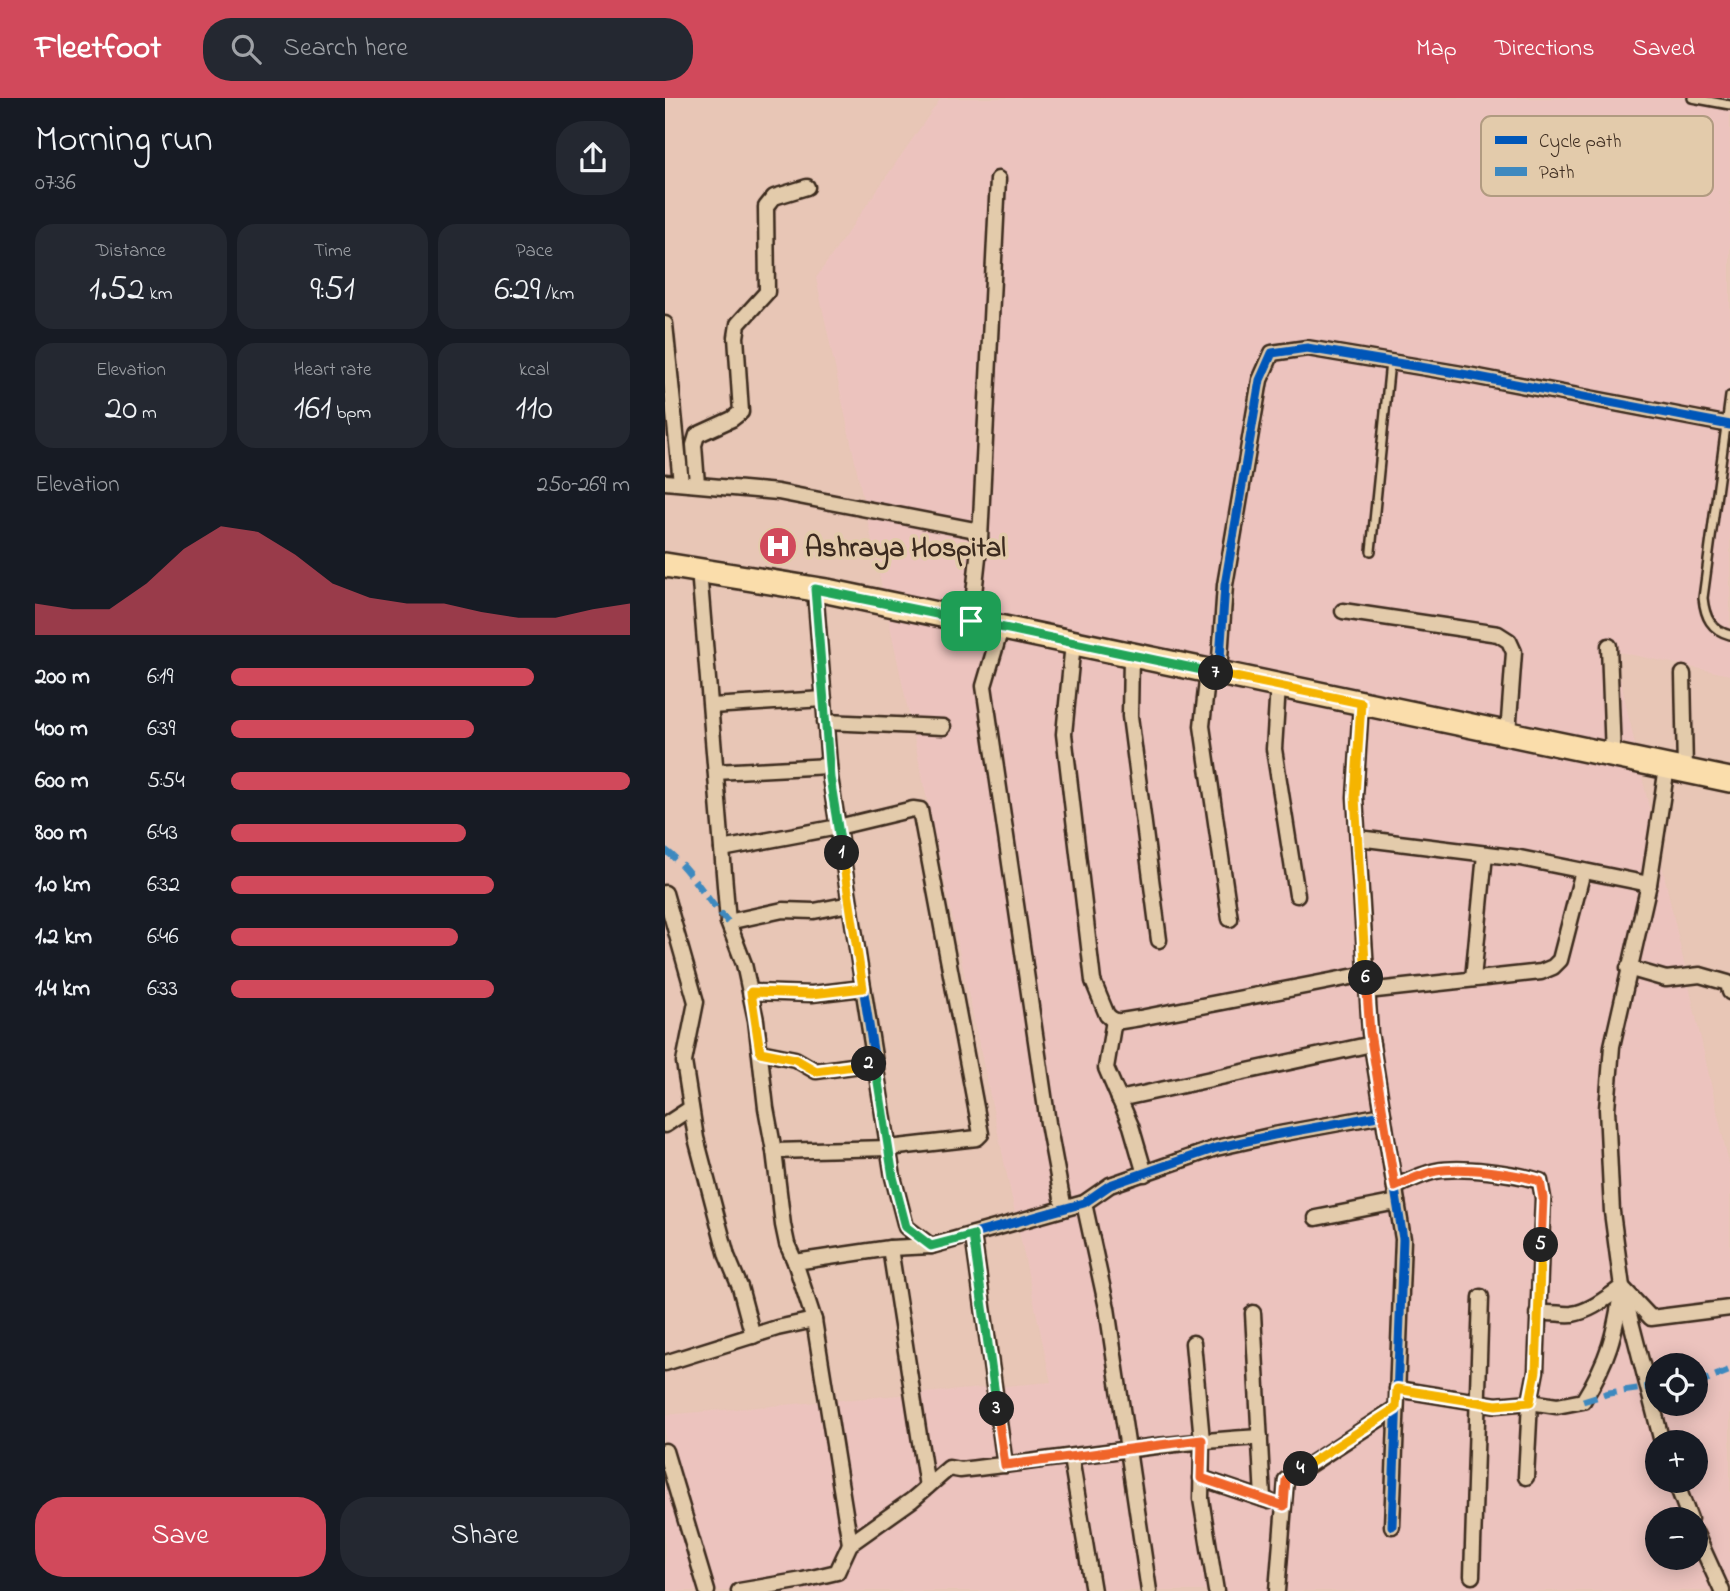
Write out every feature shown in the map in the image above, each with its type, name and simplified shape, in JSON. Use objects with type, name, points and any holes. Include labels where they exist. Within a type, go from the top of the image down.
[{"type":"main road","points":[[665,565],[815,589],[1730,780]]},
{"type":"street","points":[[971,621],[980,540],[998,179]]},
{"type":"street","points":[[697,484],[694,444],[697,435],[741,412],[736,337],[738,324],[767,292],[766,207],[774,197],[807,187]]},
{"type":"street","points":[[665,324],[681,483]]},
{"type":"street","points":[[1230,919],[1202,726],[1260,380],[1272,353],[1307,348],[1728,425]]},
{"type":"street","points":[[665,482],[797,495],[970,529],[977,533],[980,540]]},
{"type":"street","points":[[699,570],[728,922],[751,992],[783,1225],[814,1320],[850,1544]]},
{"type":"street","points":[[815,589],[829,766],[889,1148],[906,1227],[931,1246]]},
{"type":"street","points":[[1343,611],[1498,634],[1509,641],[1514,652],[1508,734]]},
{"type":"street","points":[[1001,628],[984,686],[1048,1123],[1064,1209]]},
{"type":"street","points":[[1073,643],[1064,734],[1093,981],[1107,1015],[1114,1020],[1140,1018],[1366,974]]},
{"type":"street","points":[[1609,646],[1613,756]]},
{"type":"street","points":[[1131,655],[1130,716],[1159,940]]},
{"type":"street","points":[[1659,1430],[1622,1287],[1612,1212],[1607,1109],[1612,1046],[1676,769],[1683,674]]},
{"type":"street","points":[[1278,686],[1274,748],[1297,895]]},
{"type":"street","points":[[711,706],[824,699]]},
{"type":"street","points":[[1361,703],[1355,797],[1367,991],[1372,1044],[1403,1238],[1392,1526]]},
{"type":"street","points":[[825,722],[943,727]]},
{"type":"street","points":[[716,772],[829,766]]},
{"type":"street","points":[[722,849],[838,828],[913,809],[920,810],[981,1126],[981,1134],[977,1138],[889,1148],[774,1151]]},
{"type":"street","points":[[1357,838],[1520,858],[1649,884]]},
{"type":"street","points":[[1473,979],[1485,854]]},
{"type":"street","points":[[1367,991],[1541,972],[1553,967],[1560,960],[1583,871]]},
{"type":"street","points":[[665,893],[695,1002],[684,1062],[696,1138],[727,1256],[740,1287],[753,1336]]},
{"type":"street","points":[[728,922],[783,910],[814,911],[850,904]]},
{"type":"street","points":[[1628,968],[1666,979],[1700,975],[1728,983],[1730,992]]},
{"type":"street","points":[[751,992],[812,994],[863,988]]},
{"type":"street","points":[[1114,1020],[1107,1068],[1131,1126],[1145,1174]]},
{"type":"street","points":[[1119,1099],[1372,1044]]},
{"type":"street","points":[[760,1052],[795,1059],[816,1071],[875,1063]]},
{"type":"street","points":[[665,1125],[691,1108]]},
{"type":"street","points":[[795,1262],[890,1248],[931,1246],[1084,1203],[1111,1185],[1216,1148],[1383,1115]]},
{"type":"street","points":[[1395,1187],[1424,1174],[1454,1169],[1527,1177],[1540,1181],[1543,1198],[1536,1371],[1530,1402],[1526,1477]]},
{"type":"street","points":[[1316,1219],[1397,1202]]},
{"type":"street","points":[[1084,1203],[1107,1308],[1149,1591]]},
{"type":"street","points":[[973,1235],[1005,1465]]},
{"type":"street","points":[[890,1248],[927,1488]]},
{"type":"street","points":[[1622,1287],[1651,1318],[1730,1308]]},
{"type":"street","points":[[1537,1314],[1549,1311],[1571,1314],[1595,1306],[1622,1287]]},
{"type":"street","points":[[1397,1389],[1496,1405],[1530,1402],[1557,1406],[1583,1401],[1601,1373],[1616,1330],[1622,1287]]},
{"type":"street","points":[[1472,1576],[1481,1297]]},
{"type":"street","points":[[1253,1314],[1263,1499]]},
{"type":"street","points":[[665,1363],[814,1320]]},
{"type":"street","points":[[1193,1343],[1202,1440],[1201,1499],[1216,1591]]},
{"type":"street","points":[[1277,1591],[1286,1480],[1396,1408]]},
{"type":"street","points":[[739,1591],[837,1572],[850,1544],[927,1488],[949,1468],[960,1470],[1071,1458],[1128,1448],[1260,1437]]},
{"type":"street","points":[[665,1451],[707,1591]]},
{"type":"street","points":[[1071,1458],[1093,1591]]},
{"type":"street","points":[[1201,1478],[1284,1506]]},
{"type":"street","points":[[1708,1560],[1722,1591]]},
{"type":"lane","points":[[1692,98],[1730,105]]},
{"type":"lane","points":[[1371,551],[1390,362]]},
{"type":"lane","points":[[1730,396],[1703,598],[1710,622],[1719,632],[1730,635]]},
{"type":"shaded area","points":[[941,98],[1730,98],[1730,675],[1614,651],[1730,1169],[1730,1591],[665,1591],[665,1415],[1051,1382],[816,278]]},
{"type":"marked path","points":[[665,850],[682,866],[728,922]]},
{"type":"marked path","points":[[1708,1379],[1730,1370]]},
{"type":"marked path","points":[[1583,1401],[1609,1393],[1645,1388]]},
{"type":"cycle path","points":[[1219,673],[1225,585],[1260,380],[1272,353],[1307,348],[1468,375],[1730,425]]},
{"type":"cycle path","points":[[815,589],[830,777],[893,1177],[906,1227],[931,1246],[1084,1203],[1110,1185],[1216,1148],[1383,1115]]},
{"type":"cycle path","points":[[1361,703],[1355,797],[1370,1033],[1403,1239],[1392,1526]]},
{"type":"place","name":"Ashraya Hospital","points":[[778,546]]},
{"type":"route","points":[[815,589],[971,621],[1361,703],[1355,797],[1370,1033],[1395,1187],[1424,1174],[1454,1169],[1527,1177],[1540,1181],[1543,1198],[1536,1371],[1530,1402],[1496,1405],[1397,1389],[1396,1408],[1286,1480],[1284,1506],[1201,1478],[1202,1440],[1005,1465],[973,1235],[931,1246],[906,1227],[893,1177],[875,1063],[816,1071],[795,1059],[760,1052],[751,992],[812,994],[863,988],[830,778],[815,589]]}]
